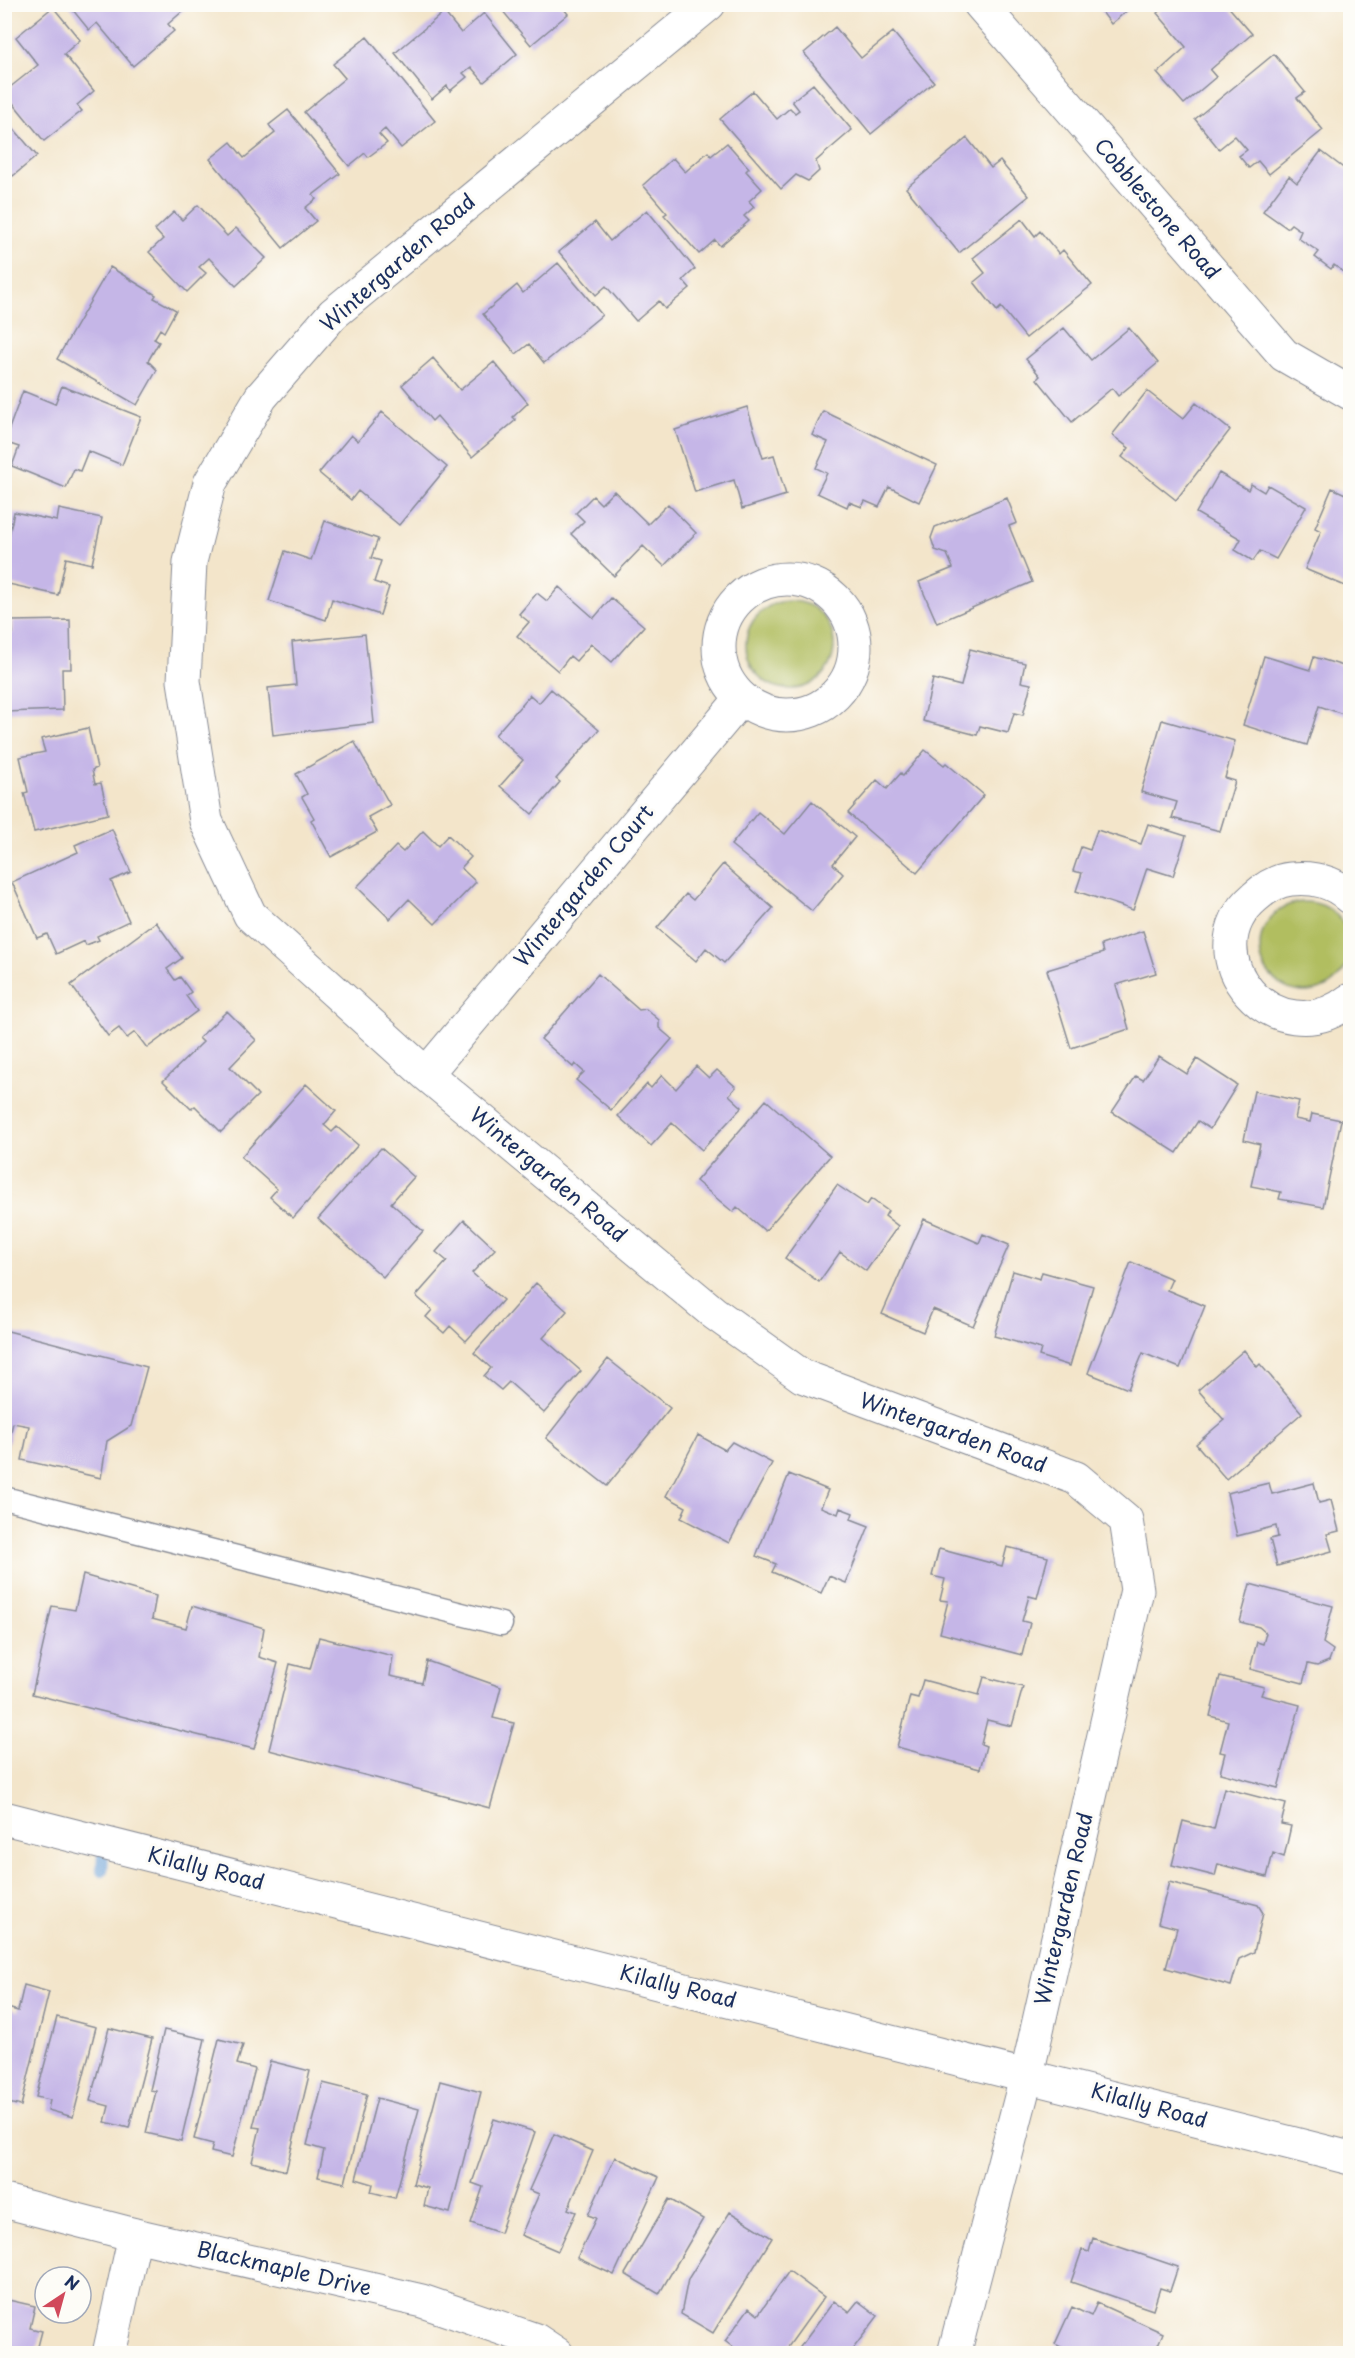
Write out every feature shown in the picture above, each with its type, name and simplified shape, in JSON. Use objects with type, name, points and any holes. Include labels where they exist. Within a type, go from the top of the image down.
[{"type":"street","name":"Wintergarden Road","points":[[709,4],[333,314],[261,397],[210,483],[190,562],[184,681],[206,821],[250,915],[426,1074],[714,1313],[802,1376],[1076,1478],[1126,1520],[1137,1590],[1027,2074],[954,2354]]},
{"type":"street","name":"Cobblestone Road","points":[[980,4],[1284,355],[1350,393]]},
{"type":"street","points":[[777,579],[811,583],[826,591],[841,605],[854,632],[854,663],[847,682],[834,698],[818,709],[798,715],[778,716],[758,710],[741,699],[722,670],[718,653],[719,636],[724,620],[733,605],[745,592],[777,579]]},
{"type":"street","name":"Wintergarden Court","points":[[426,1074],[741,699]]},
{"type":"street","points":[[1350,895],[1330,882],[1307,877],[1285,879],[1264,888],[1247,903],[1236,923],[1232,945],[1234,968],[1244,988],[1261,1005],[1282,1016],[1306,1018],[1330,1013],[1350,1000]]},
{"type":"street","name":"Kilally Road","points":[[4,1818],[1027,2074],[1350,2158]]},
{"type":"street","name":"Blackmaple Drive","points":[[4,2201],[135,2235],[422,2301],[536,2340],[557,2354]]},
{"type":"street","points":[[109,2354],[135,2235]]},
{"type":"lane","points":[[4,1498],[501,1624]]},
{"type":"green space","points":[[790,601],[815,608],[827,620],[834,645],[827,670],[815,682],[790,689],[765,682],[753,670],[746,645],[753,620],[765,608]]},
{"type":"green space","points":[[1305,902],[1322,905],[1337,915],[1347,930],[1350,947],[1347,964],[1337,979],[1322,989],[1305,992],[1288,989],[1273,979],[1263,964],[1260,947],[1263,930],[1273,915],[1288,905]]},
{"type":"building","points":[[68,4],[179,4],[184,10],[168,24],[174,31],[133,66],[97,23],[89,30]]},
{"type":"building","points":[[497,4],[560,4],[568,14],[531,45]]},
{"type":"building","points":[[1096,4],[1135,4],[1111,24]]},
{"type":"building","points":[[1167,4],[1226,4],[1252,34],[1210,70],[1216,77],[1184,104],[1157,73],[1186,47],[1157,13]]},
{"type":"building","points":[[53,7],[80,40],[64,54],[94,91],[77,105],[82,111],[44,141],[4,92],[38,65],[16,37]]},
{"type":"building","points":[[444,12],[461,33],[484,13],[517,54],[484,82],[471,67],[463,73],[467,77],[450,91],[447,86],[432,99],[395,53]]},
{"type":"building","points":[[835,27],[861,58],[893,32],[934,82],[871,134],[804,53]]},
{"type":"building","points":[[367,37],[435,121],[401,148],[385,129],[379,134],[387,143],[368,157],[365,153],[349,166],[304,112],[345,78],[333,64]]},
{"type":"building","points":[[1274,54],[1305,92],[1297,98],[1323,130],[1269,174],[1258,161],[1249,168],[1239,156],[1247,150],[1235,136],[1219,149],[1195,119]]},
{"type":"building","points":[[813,84],[852,130],[816,161],[819,171],[808,181],[796,175],[781,189],[720,119],[753,91],[777,119],[790,108],[795,113],[799,110],[792,101]]},
{"type":"building","points":[[288,110],[340,174],[313,195],[316,199],[305,208],[316,221],[283,248],[210,159],[231,142],[244,158],[275,133],[269,125]]},
{"type":"building","points":[[4,117],[37,156],[13,176],[6,168],[4,169]]},
{"type":"building","points":[[967,138],[991,168],[1000,161],[1029,196],[959,253],[906,188]]},
{"type":"building","points":[[727,143],[749,168],[746,171],[762,189],[749,201],[754,207],[744,216],[749,221],[720,246],[715,240],[699,254],[664,215],[667,213],[643,185],[673,158],[685,172],[708,152],[711,156]]},
{"type":"building","points":[[1321,151],[1350,173],[1348,275],[1334,265],[1331,269],[1315,257],[1319,252],[1298,238],[1301,231],[1291,224],[1287,228],[1263,211],[1289,176],[1297,183]]},
{"type":"building","points":[[198,205],[227,236],[236,228],[266,258],[236,286],[209,258],[199,267],[206,273],[187,292],[149,252],[163,239],[155,230],[174,212],[182,220]]},
{"type":"building","points":[[647,210],[695,269],[683,280],[690,288],[665,309],[659,301],[636,321],[606,286],[596,295],[559,252],[595,222],[610,241]]},
{"type":"building","points":[[1022,219],[1035,236],[1040,231],[1059,254],[1063,250],[1092,285],[1026,338],[1001,307],[997,311],[974,282],[985,273],[973,258]]},
{"type":"building","points":[[558,263],[602,315],[544,363],[529,344],[516,354],[483,314],[517,285],[523,293]]},
{"type":"building","points":[[110,267],[156,295],[154,298],[176,310],[164,332],[160,329],[154,339],[159,342],[148,361],[157,370],[137,405],[57,359]]},
{"type":"building","points":[[1064,328],[1091,360],[1129,328],[1158,363],[1118,396],[1112,388],[1072,422],[1037,379],[1040,376],[1026,359]]},
{"type":"building","points":[[433,358],[460,390],[494,362],[528,403],[513,417],[516,420],[472,457],[437,416],[432,421],[402,385]]},
{"type":"building","points":[[62,386],[141,417],[122,465],[88,451],[80,471],[74,469],[66,488],[12,466],[19,447],[4,442],[23,391],[55,404]]},
{"type":"building","points":[[1147,391],[1183,419],[1196,403],[1230,430],[1176,500],[1122,457],[1129,448],[1112,435]]},
{"type":"building","points":[[747,407],[763,458],[774,455],[786,495],[742,509],[734,480],[695,492],[675,430]]},
{"type":"building","points":[[823,411],[937,465],[919,502],[889,487],[879,507],[865,501],[862,507],[849,502],[847,507],[817,493],[827,473],[816,468],[828,442],[812,435]]},
{"type":"building","points":[[382,412],[447,467],[399,525],[358,491],[351,500],[319,473],[351,435],[358,441]]},
{"type":"building","points":[[1219,473],[1248,490],[1251,484],[1264,492],[1268,485],[1306,507],[1276,559],[1260,551],[1253,561],[1235,550],[1241,539],[1196,513]]},
{"type":"building","points":[[1332,488],[1350,496],[1350,588],[1305,569],[1321,531],[1315,528]]},
{"type":"building","points":[[614,491],[648,524],[668,504],[696,533],[664,566],[643,546],[614,576],[571,534],[584,521],[576,513],[593,496],[601,504]]},
{"type":"building","points":[[1007,498],[1017,523],[1009,526],[1032,582],[937,623],[919,582],[953,568],[947,554],[935,550],[931,538],[935,527]]},
{"type":"building","points":[[59,509],[102,518],[92,564],[66,558],[58,595],[4,583],[4,535],[9,536],[14,512],[57,521]]},
{"type":"building","points":[[325,521],[378,539],[371,558],[381,561],[374,582],[389,587],[380,615],[332,599],[326,620],[269,601],[285,551],[311,560]]},
{"type":"building","points":[[559,587],[594,618],[611,598],[644,626],[612,662],[591,644],[576,661],[570,656],[558,671],[517,636],[529,622],[519,614],[537,593],[547,601]]},
{"type":"building","points":[[70,620],[71,669],[62,669],[63,710],[4,712],[4,633],[13,633],[12,621]]},
{"type":"building","points":[[365,634],[374,723],[273,735],[268,688],[296,685],[292,642]]},
{"type":"building","points":[[970,649],[1025,663],[1021,682],[1031,684],[1023,715],[1014,713],[1008,733],[980,726],[977,735],[923,721],[933,679],[961,686]]},
{"type":"building","points":[[1264,656],[1310,670],[1314,657],[1350,668],[1350,701],[1346,715],[1319,706],[1307,745],[1243,725]]},
{"type":"building","points":[[551,689],[599,730],[556,779],[560,782],[532,814],[500,786],[523,760],[495,735],[530,695],[539,703]]},
{"type":"building","points":[[1162,720],[1235,741],[1225,778],[1235,781],[1220,831],[1172,818],[1177,802],[1141,792]]},
{"type":"building","points":[[88,728],[97,768],[92,770],[95,784],[101,783],[108,814],[34,832],[24,793],[28,792],[20,757],[45,752],[41,739]]},
{"type":"building","points":[[354,741],[390,805],[368,817],[377,832],[331,857],[311,820],[314,818],[302,797],[307,794],[296,774]]},
{"type":"building","points":[[925,750],[944,765],[946,763],[984,795],[917,873],[848,813],[877,780],[887,789],[901,773],[903,776]]},
{"type":"building","points":[[812,801],[855,837],[833,864],[843,874],[812,911],[731,845],[758,812],[785,834]]},
{"type":"building","points":[[1148,824],[1186,836],[1173,876],[1147,868],[1133,910],[1076,891],[1082,873],[1073,871],[1081,847],[1090,850],[1097,830],[1141,844]]},
{"type":"building","points":[[112,829],[131,872],[111,881],[129,921],[97,936],[99,940],[86,945],[84,941],[56,954],[47,934],[37,938],[12,882],[78,852],[75,845]]},
{"type":"building","points":[[423,831],[438,846],[448,835],[471,857],[461,868],[476,882],[435,924],[409,899],[390,919],[357,887],[396,846],[403,852]]},
{"type":"building","points":[[723,864],[773,908],[724,963],[706,948],[696,961],[657,928],[686,894],[693,900]]},
{"type":"building","points":[[156,922],[182,958],[167,969],[175,980],[180,977],[191,992],[186,996],[197,1011],[147,1048],[135,1032],[127,1038],[119,1028],[108,1036],[71,985]]},
{"type":"building","points":[[1143,931],[1156,973],[1116,985],[1129,1029],[1071,1048],[1047,970],[1103,953],[1101,945]]},
{"type":"building","points":[[598,974],[639,1010],[646,1009],[659,1020],[659,1028],[672,1039],[611,1110],[576,1080],[584,1072],[575,1064],[573,1067],[541,1039]]},
{"type":"building","points":[[227,1011],[256,1040],[230,1067],[258,1095],[221,1132],[195,1106],[191,1109],[163,1081],[203,1042],[199,1038]]},
{"type":"building","points":[[1159,1056],[1187,1074],[1197,1059],[1237,1085],[1210,1129],[1198,1121],[1177,1153],[1112,1112],[1136,1076],[1143,1080]]},
{"type":"building","points":[[696,1066],[709,1078],[717,1070],[736,1087],[729,1095],[742,1107],[702,1150],[672,1123],[651,1146],[618,1116],[647,1084],[651,1088],[662,1075],[676,1089]]},
{"type":"building","points":[[306,1084],[336,1111],[324,1125],[332,1132],[337,1127],[358,1145],[293,1218],[270,1197],[277,1189],[241,1157]]},
{"type":"building","points":[[1254,1091],[1299,1101],[1295,1119],[1310,1122],[1312,1114],[1341,1120],[1323,1207],[1279,1199],[1281,1192],[1251,1186],[1260,1144],[1244,1140]]},
{"type":"building","points":[[766,1100],[830,1156],[765,1231],[737,1207],[733,1212],[696,1181]]},
{"type":"building","points":[[381,1148],[414,1177],[391,1203],[423,1231],[383,1277],[318,1219]]},
{"type":"building","points":[[837,1185],[867,1205],[871,1199],[888,1211],[885,1216],[898,1226],[866,1271],[840,1252],[819,1282],[785,1258]]},
{"type":"building","points":[[924,1219],[979,1243],[983,1234],[1009,1245],[973,1326],[933,1309],[923,1332],[882,1314]]},
{"type":"building","points":[[464,1220],[495,1249],[472,1273],[503,1300],[466,1341],[450,1326],[444,1333],[426,1317],[432,1310],[416,1296],[447,1261],[436,1252]]},
{"type":"building","points":[[1131,1262],[1172,1279],[1167,1290],[1205,1306],[1180,1368],[1143,1353],[1128,1389],[1088,1373]]},
{"type":"building","points":[[1013,1271],[1040,1279],[1042,1272],[1093,1286],[1070,1366],[1039,1356],[1041,1349],[994,1336]]},
{"type":"building","points":[[536,1283],[567,1311],[543,1338],[581,1371],[544,1413],[509,1382],[501,1390],[484,1376],[491,1368],[474,1353]]},
{"type":"building","points":[[4,1330],[147,1367],[131,1426],[107,1441],[101,1478],[22,1460],[29,1426],[13,1423],[4,1460]]},
{"type":"building","points":[[1244,1350],[1257,1367],[1260,1364],[1302,1413],[1226,1479],[1196,1444],[1224,1420],[1198,1390]]},
{"type":"building","points":[[608,1359],[670,1408],[607,1486],[546,1438]]},
{"type":"building","points":[[698,1435],[725,1450],[732,1442],[772,1463],[729,1543],[681,1518],[686,1507],[666,1496]]},
{"type":"building","points":[[789,1474],[828,1490],[821,1507],[838,1514],[840,1508],[853,1513],[851,1519],[869,1526],[846,1583],[829,1576],[821,1593],[772,1572],[776,1564],[756,1556]]},
{"type":"building","points":[[1269,1483],[1272,1494],[1314,1483],[1319,1503],[1331,1500],[1339,1531],[1327,1534],[1332,1551],[1277,1566],[1270,1539],[1278,1537],[1276,1526],[1237,1536],[1227,1493]]},
{"type":"building","points":[[1007,1547],[1048,1557],[1037,1598],[1029,1596],[1022,1621],[1030,1623],[1022,1655],[940,1633],[948,1601],[940,1600],[945,1579],[932,1576],[939,1549],[1002,1566]]},
{"type":"building","points":[[83,1575],[156,1596],[152,1619],[186,1628],[192,1606],[264,1628],[259,1657],[278,1663],[254,1749],[32,1694],[52,1606],[75,1610]]},
{"type":"building","points":[[1250,1584],[1333,1606],[1323,1643],[1333,1650],[1329,1661],[1317,1666],[1308,1664],[1303,1683],[1250,1669],[1257,1642],[1263,1644],[1266,1633],[1259,1627],[1240,1622]]},
{"type":"building","points":[[319,1637],[393,1656],[390,1676],[422,1683],[427,1661],[501,1687],[493,1718],[514,1723],[490,1808],[269,1750],[290,1664],[310,1669]]},
{"type":"building","points":[[1220,1676],[1264,1687],[1261,1695],[1300,1705],[1278,1788],[1220,1773],[1225,1753],[1220,1752],[1228,1721],[1210,1716]]},
{"type":"building","points":[[984,1677],[1023,1687],[1012,1726],[987,1720],[981,1744],[986,1746],[980,1769],[897,1747],[910,1696],[918,1698],[923,1680],[979,1695]]},
{"type":"building","points":[[1224,1788],[1286,1804],[1281,1824],[1291,1826],[1284,1857],[1273,1853],[1267,1877],[1218,1864],[1215,1876],[1172,1865],[1183,1821],[1214,1829]]},
{"type":"building","points":[[1169,1882],[1258,1905],[1263,1913],[1254,1952],[1239,1959],[1231,1986],[1166,1968],[1177,1928],[1158,1923]]},
{"type":"building","points":[[24,1985],[49,1992],[21,2106],[4,2102],[4,2007],[18,2011]]},
{"type":"building","points":[[57,2017],[96,2027],[73,2117],[48,2110],[50,2100],[36,2097]]},
{"type":"building","points":[[109,2028],[152,2039],[129,2128],[105,2122],[109,2106],[90,2101]]},
{"type":"building","points":[[164,2030],[205,2039],[181,2141],[146,2133],[156,2091],[150,2090]]},
{"type":"building","points":[[219,2039],[243,2045],[237,2064],[255,2069],[232,2157],[211,2152],[213,2144],[194,2139]]},
{"type":"building","points":[[270,2061],[310,2071],[286,2171],[252,2162],[260,2128],[253,2127]]},
{"type":"building","points":[[440,2081],[481,2092],[450,2213],[424,2206],[428,2188],[413,2184]]},
{"type":"building","points":[[323,2083],[367,2094],[345,2183],[318,2177],[324,2150],[307,2145]]},
{"type":"building","points":[[377,2098],[419,2109],[395,2198],[371,2192],[373,2184],[356,2179]]},
{"type":"building","points":[[494,2119],[535,2132],[500,2233],[471,2223],[483,2187],[472,2183]]},
{"type":"building","points":[[554,2134],[593,2151],[568,2209],[576,2212],[558,2251],[521,2235],[539,2194],[529,2190]]},
{"type":"building","points":[[615,2157],[659,2177],[614,2275],[577,2258],[596,2218],[588,2215]]},
{"type":"building","points":[[669,2199],[703,2219],[659,2294],[625,2274]]},
{"type":"building","points":[[730,2212],[772,2238],[713,2333],[681,2314],[688,2279]]},
{"type":"building","points":[[1093,2238],[1178,2267],[1170,2291],[1160,2288],[1153,2310],[1071,2282],[1082,2250],[1089,2252]]},
{"type":"building","points":[[789,2271],[824,2297],[783,2354],[742,2354],[725,2341],[749,2308],[758,2315]]},
{"type":"building","points":[[4,2299],[33,2306],[30,2328],[42,2331],[36,2354],[4,2354]]},
{"type":"building","points":[[834,2301],[849,2312],[858,2301],[878,2316],[849,2354],[795,2354]]},
{"type":"building","points":[[1097,2303],[1163,2333],[1154,2354],[1074,2354],[1055,2344],[1072,2307],[1091,2316]]},
{"type":"waterway","points":[[102,1871],[103,1853]]}]
